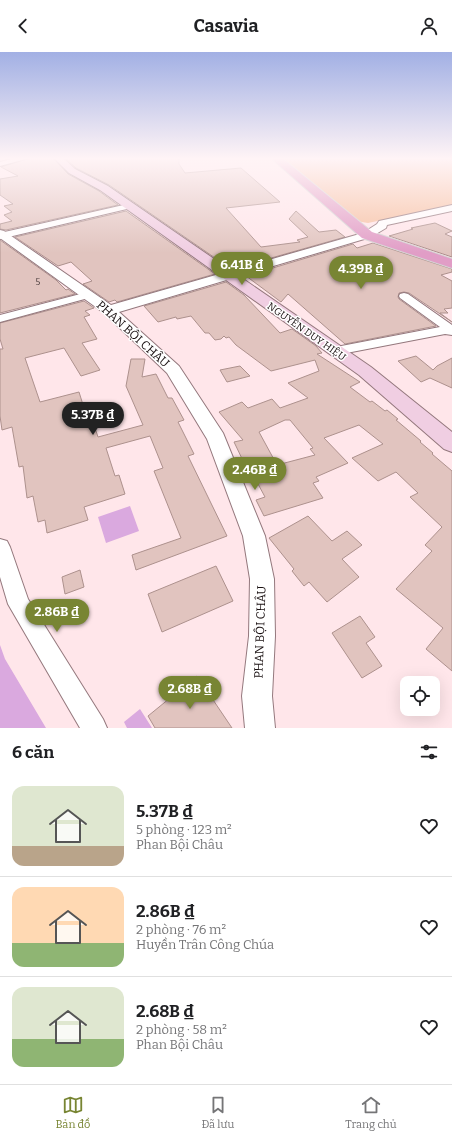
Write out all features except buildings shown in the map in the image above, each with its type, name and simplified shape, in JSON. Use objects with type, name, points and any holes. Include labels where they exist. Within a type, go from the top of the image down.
[{"type":"main road","name":"NGUYỄN DUY HIỆU","points":[[106,190],[365,371],[452,444]]},
{"type":"main road","points":[[312,190],[350,222],[367,234],[452,264]]},
{"type":"street","points":[[1,235],[128,206]]},
{"type":"street","points":[[109,310],[230,276],[367,234],[382,226],[383,223],[452,208]]},
{"type":"street","points":[[382,226],[388,227],[452,213]]},
{"type":"street","name":"PHAN BỘI CHÂU","points":[[1,235],[109,310],[173,370],[216,438],[254,536],[262,578],[262,636],[257,696],[260,728]]},
{"type":"street","points":[[0,319],[88,295]]},
{"type":"street","points":[[404,296],[451,330]]},
{"type":"street","points":[[336,351],[451,330]]},
{"type":"street","points":[[0,547],[19,604],[94,728]]},
{"type":"shaded area","points":[[319,190],[452,190],[452,205],[368,223],[356,221]]},
{"type":"shaded area","points":[[130,506],[139,531],[106,543],[98,517]]},
{"type":"shaded area","points":[[0,645],[5,659],[46,728],[0,728]]},
{"type":"shaded area","points":[[140,709],[152,728],[127,728],[124,722]]}]
